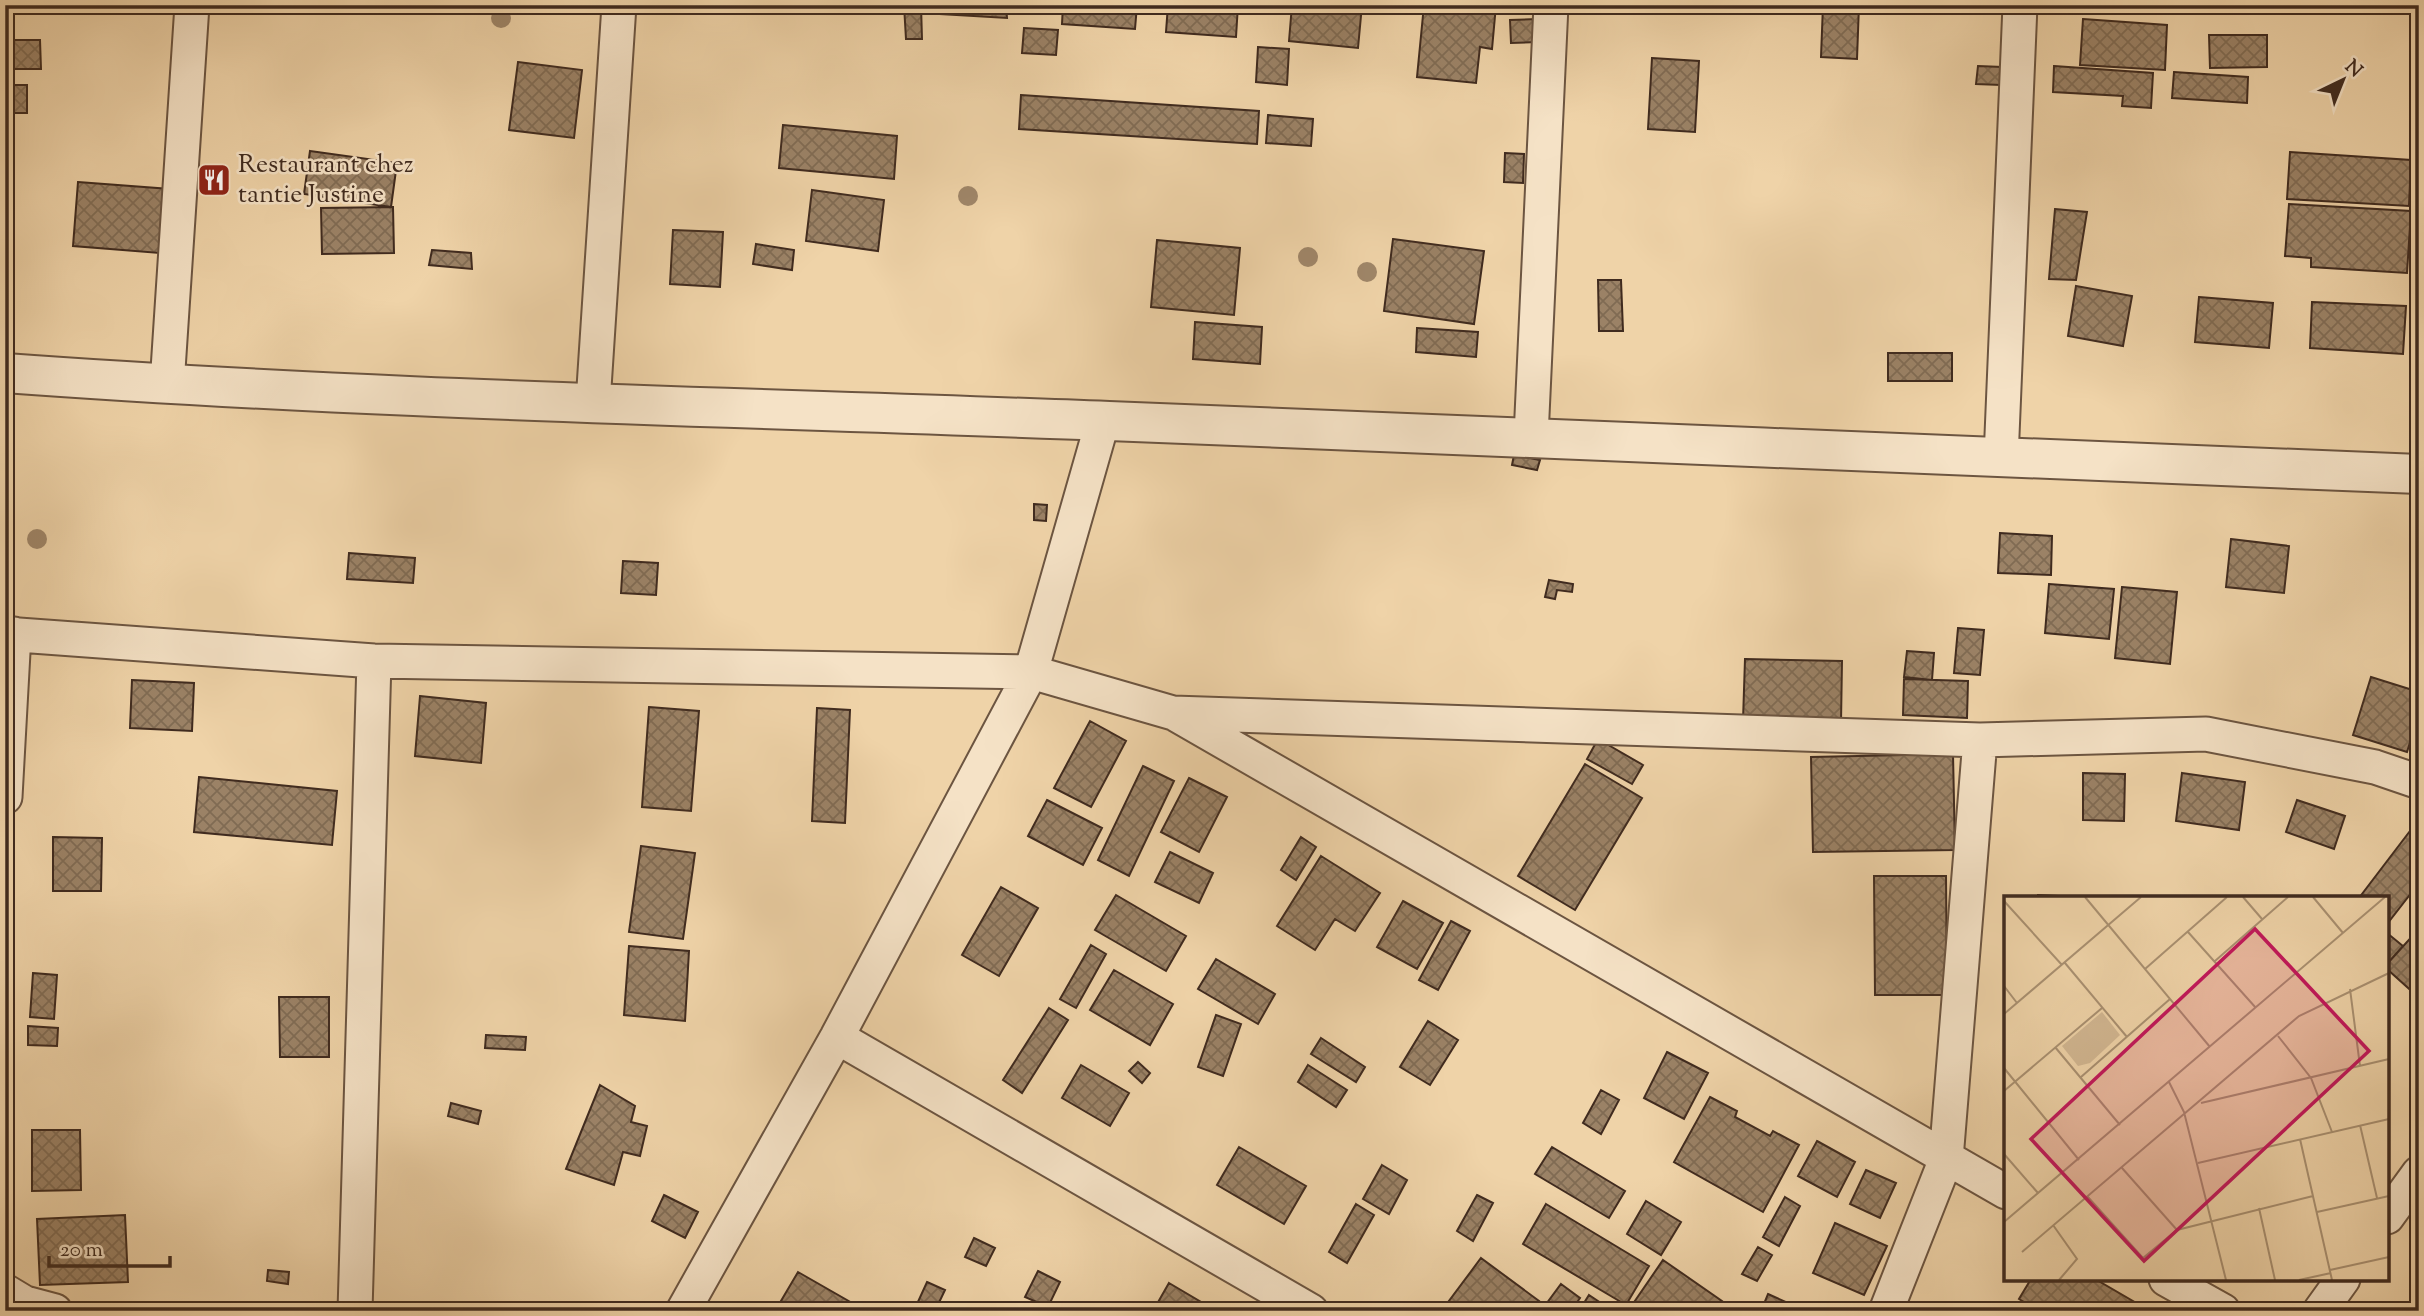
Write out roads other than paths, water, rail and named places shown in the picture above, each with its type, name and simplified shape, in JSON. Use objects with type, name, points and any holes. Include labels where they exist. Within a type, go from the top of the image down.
[{"type":"street","points":[[167,385],[192,5]]},
{"type":"street","points":[[593,403],[619,5]]},
{"type":"street","points":[[1531,437],[1551,5]]},
{"type":"street","points":[[2001,459],[2020,5]]},
{"type":"street","points":[[5,373],[167,385],[593,403],[1103,420],[2001,459],[2419,474]]},
{"type":"street","points":[[682,1311],[837,1037],[1031,672],[1103,420]]},
{"type":"street","points":[[5,797],[9,634],[374,661],[1031,672],[1173,713],[2004,1191]]},
{"type":"street","points":[[355,1311],[374,661]]},
{"type":"street","points":[[1173,713],[1980,740],[2206,734],[2375,767],[2419,782]]},
{"type":"street","points":[[1886,1311],[1946,1159],[1980,740]]},
{"type":"street","points":[[837,1037],[1311,1311]]},
{"type":"street","points":[[2389,1214],[2419,1173]]},
{"type":"street","points":[[2170,1281],[2223,1311]]},
{"type":"street","points":[[2320,1311],[2342,1281]]},
{"type":"street","points":[[5,1291],[25,1303],[55,1311]]},
{"type":"place","name":"Restaurant chez tantie Justine","points":[[214,180]]}]
